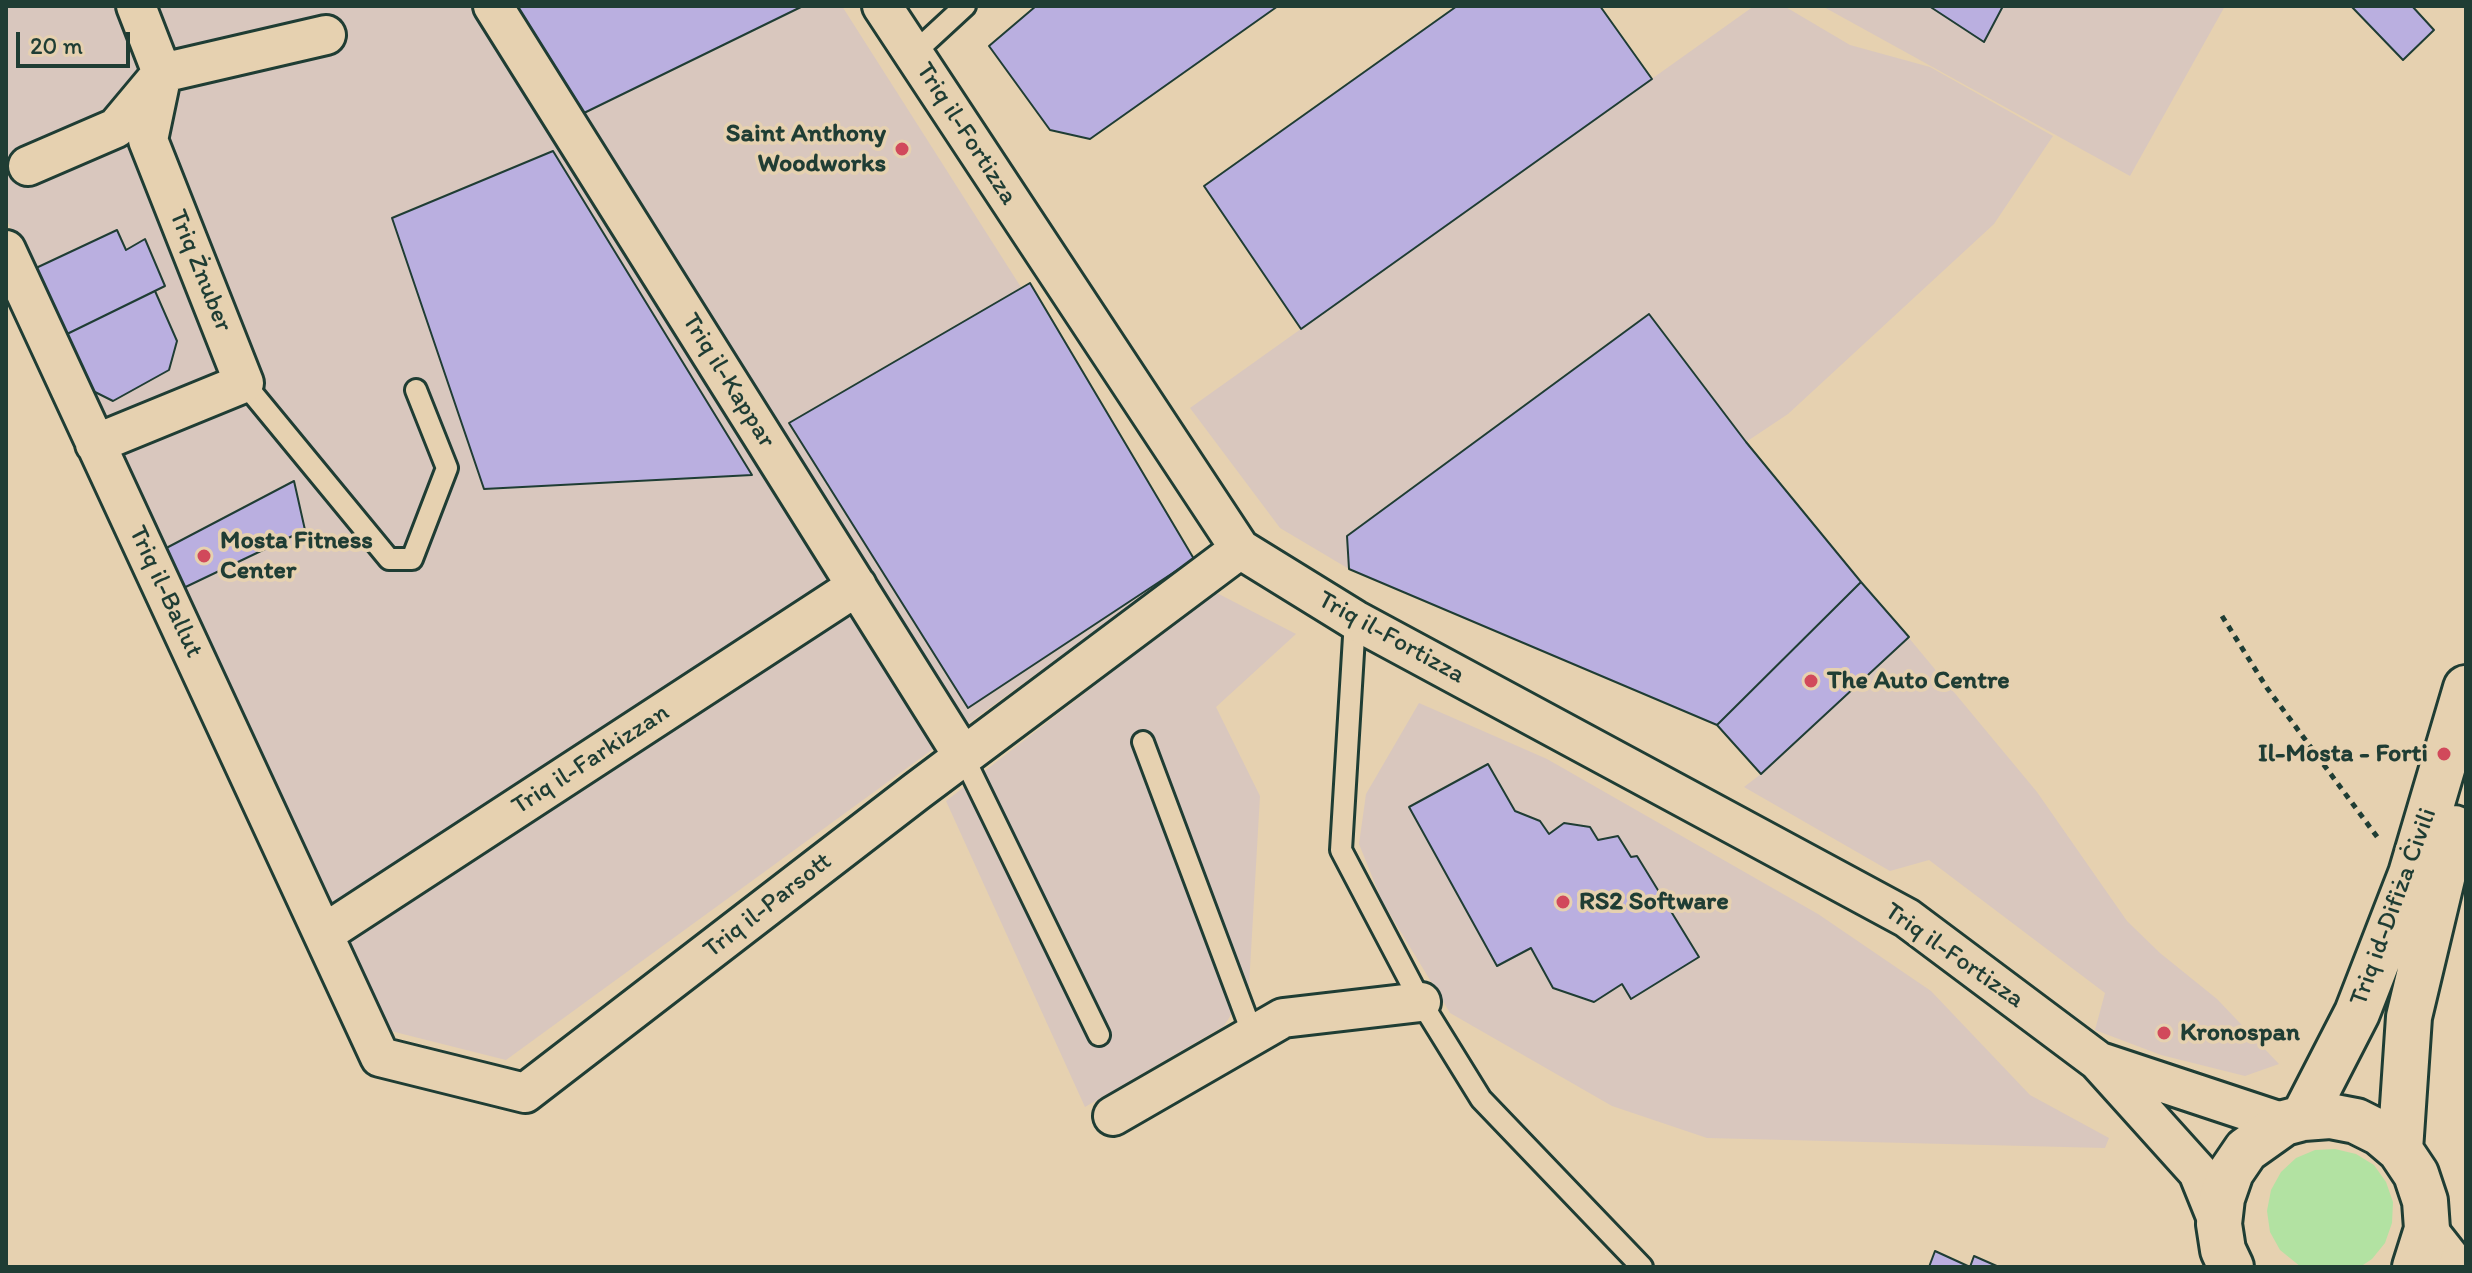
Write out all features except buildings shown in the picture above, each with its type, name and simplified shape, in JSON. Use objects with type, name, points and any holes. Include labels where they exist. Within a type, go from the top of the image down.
[{"type":"main road","name":"Triq id-Difiża Ċivili","points":[[2400,1150],[2409,1017],[2441,866],[2466,688]]},
{"type":"main road","name":"Triq id-Difiża Ċivili","points":[[2231,1267],[2223,1250],[2219,1224],[2222,1198],[2231,1172],[2246,1150],[2294,1121],[2441,866],[2466,787]]},
{"type":"main road","points":[[2294,1121],[2330,1116],[2356,1121],[2380,1133],[2400,1150],[2416,1174],[2425,1201],[2421,1248]]},
{"type":"street","points":[[136,6],[162,73]]},
{"type":"street","name":"Triq il-Kappar","points":[[493,6],[963,756]]},
{"type":"street","name":"Triq il-Fortizza","points":[[882,6],[1240,549],[1355,620],[1907,918],[2098,1061],[2198,1172],[2219,1224]]},
{"type":"street","points":[[28,166],[116,128],[162,73],[326,35]]},
{"type":"street","name":"Triq Żnuber","points":[[162,73],[148,140],[244,383]]},
{"type":"street","name":"Triq il-Ballut","points":[[6,250],[325,933]]},
{"type":"street","points":[[95,444],[244,383]]},
{"type":"street","name":"Triq il-Parsott","points":[[325,933],[380,1057],[525,1093],[963,756],[1240,549]]},
{"type":"street","name":"Triq il-Farkizzan","points":[[325,933],[857,586]]},
{"type":"street","points":[[1113,1116],[1283,1018],[1421,1002]]},
{"type":"street","name":"Triq il-Fortizza","points":[[2098,1061],[2294,1121]]},
{"type":"street","points":[[2421,1248],[2457,1267]]},
{"type":"lane","points":[[913,54],[965,6]]},
{"type":"lane","points":[[244,383],[389,559],[412,559],[447,468],[416,390]]},
{"type":"lane","points":[[1355,620],[1341,850],[1421,1002],[1481,1099],[1642,1267]]},
{"type":"lane","points":[[1143,742],[1253,1035]]},
{"type":"lane","points":[[963,756],[1099,1035]]},
{"type":"path","points":[[2222,616],[2267,688],[2383,845],[2441,866]]},
{"type":"shaded area","points":[[6,6],[842,6],[1194,559],[506,1060],[367,1025],[123,463],[6,218]]},
{"type":"shaded area","points":[[1754,6],[1784,6],[1850,45],[1930,67],[2053,136],[1994,224],[1788,414],[1746,442],[2037,792],[2127,921],[2160,953],[2217,999],[2279,1064],[2245,1076],[2161,1055],[2095,1030],[2105,993],[1929,860],[1890,871],[1744,787],[1761,774],[1717,725],[1349,569],[1280,528],[1190,408]]},
{"type":"shaded area","points":[[1822,6],[2225,6],[2130,176]]},
{"type":"shaded area","points":[[1215,592],[1296,634],[1216,707],[1260,796],[1249,986],[1224,1026],[1085,1107],[946,801]]},
{"type":"shaded area","points":[[1419,703],[1547,759],[1818,914],[1931,991],[2030,1095],[2109,1138],[2105,1148],[1707,1138],[1612,1106],[1450,1013],[1382,901],[1359,844],[1366,794]]},
{"type":"green space","points":[[2335,1149],[2356,1154],[2374,1165],[2386,1182],[2393,1202],[2392,1223],[2385,1243],[2372,1259],[2360,1267],[2301,1267],[2280,1250],[2270,1232],[2267,1211],[2271,1190],[2281,1172],[2296,1158],[2315,1150]]},
{"type":"place","name":"Saint Anthony Woodworks","points":[[902,149]]},
{"type":"place","name":"Mosta Fitness Center","points":[[204,556]]},
{"type":"place","name":"The Auto Centre","points":[[1811,681]]},
{"type":"place","name":"Il-Mosta - Forti","points":[[2444,754]]},
{"type":"place","name":"RS2 Software","points":[[1563,902]]},
{"type":"place","name":"Kronospan","points":[[2164,1033]]}]
